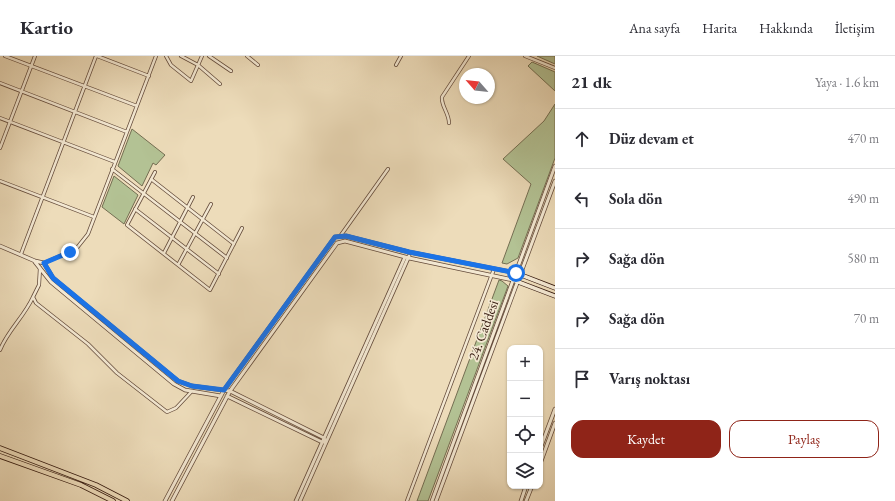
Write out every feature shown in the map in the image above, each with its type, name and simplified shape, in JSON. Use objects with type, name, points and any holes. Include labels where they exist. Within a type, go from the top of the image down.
[{"type":"highway","points":[[0,448],[84,479],[127,501]]},
{"type":"highway","points":[[0,456],[81,485],[113,501]]},
{"type":"main road","points":[[516,273],[555,288]]},
{"type":"main road","points":[[513,280],[555,296]]},
{"type":"street","points":[[5,56],[137,106]]},
{"type":"street","points":[[0,148],[35,56]]},
{"type":"street","points":[[21,254],[96,56],[149,76]]},
{"type":"street","points":[[0,246],[35,261],[44,263],[78,247],[88,234],[156,56]]},
{"type":"street","points":[[166,56],[171,65],[191,81],[202,56]]},
{"type":"street","points":[[181,56],[198,65],[220,84]]},
{"type":"street","points":[[209,56],[231,71]]},
{"type":"street","points":[[247,56],[258,65]]},
{"type":"street","points":[[396,65],[401,56]]},
{"type":"street","points":[[448,122],[448,114],[442,102],[442,97],[469,56]]},
{"type":"street","points":[[525,56],[555,68]]},
{"type":"street","points":[[0,83],[127,132]]},
{"type":"street","points":[[0,118],[115,162]]},
{"type":"street","name":"24. Caddesi","points":[[432,501],[555,166]]},
{"type":"street","points":[[112,169],[226,258]]},
{"type":"street","points":[[165,501],[224,390],[332,240],[341,235],[388,169]]},
{"type":"street","points":[[155,172],[127,225],[210,290],[242,228]]},
{"type":"street","points":[[151,179],[234,244]]},
{"type":"street","points":[[0,181],[94,218]]},
{"type":"street","name":"24. Caddesi","points":[[436,501],[555,181]]},
{"type":"street","points":[[164,253],[193,197]]},
{"type":"street","points":[[178,265],[210,204]]},
{"type":"street","points":[[136,209],[218,274]]},
{"type":"street","points":[[341,235],[409,252],[516,273]]},
{"type":"street","points":[[172,501],[230,391],[336,243],[345,241],[409,258],[513,280]]},
{"type":"street","points":[[300,501],[405,257],[409,252]]},
{"type":"street","points":[[296,501],[322,442],[325,440],[409,258],[409,252]]},
{"type":"street","points":[[35,261],[51,282],[174,384],[193,391],[227,396],[322,442]]},
{"type":"street","points":[[44,263],[53,278],[178,381],[192,386],[230,391],[325,440]]},
{"type":"street","points":[[0,350],[6,335],[23,316],[39,285],[40,268]]},
{"type":"street","points":[[407,501],[494,269]]},
{"type":"street","points":[[33,297],[39,305],[88,344],[117,373],[165,411],[173,410],[193,391]]},
{"type":"street","points":[[543,441],[555,409]]},
{"type":"street","points":[[543,456],[555,423]]},
{"type":"street","points":[[520,501],[525,489]]},
{"type":"street","points":[[526,501],[531,489]]},
{"type":"green space","points":[[537,56],[555,56],[555,64]]},
{"type":"green space","points":[[532,62],[555,72],[555,91],[528,66]]},
{"type":"green space","points":[[555,104],[555,158],[518,258],[507,264],[502,263],[531,184],[503,159],[544,121]]},
{"type":"green space","points":[[132,129],[165,155],[156,165],[153,163],[142,186],[118,166]]},
{"type":"green space","points":[[114,176],[138,195],[124,224],[102,207]]},
{"type":"green space","points":[[499,280],[508,286],[428,501],[417,501]]},
{"type":"route","points":[[70,252],[44,263],[53,278],[178,381],[192,386],[224,390],[335,237],[341,235],[409,252],[516,273]]}]
